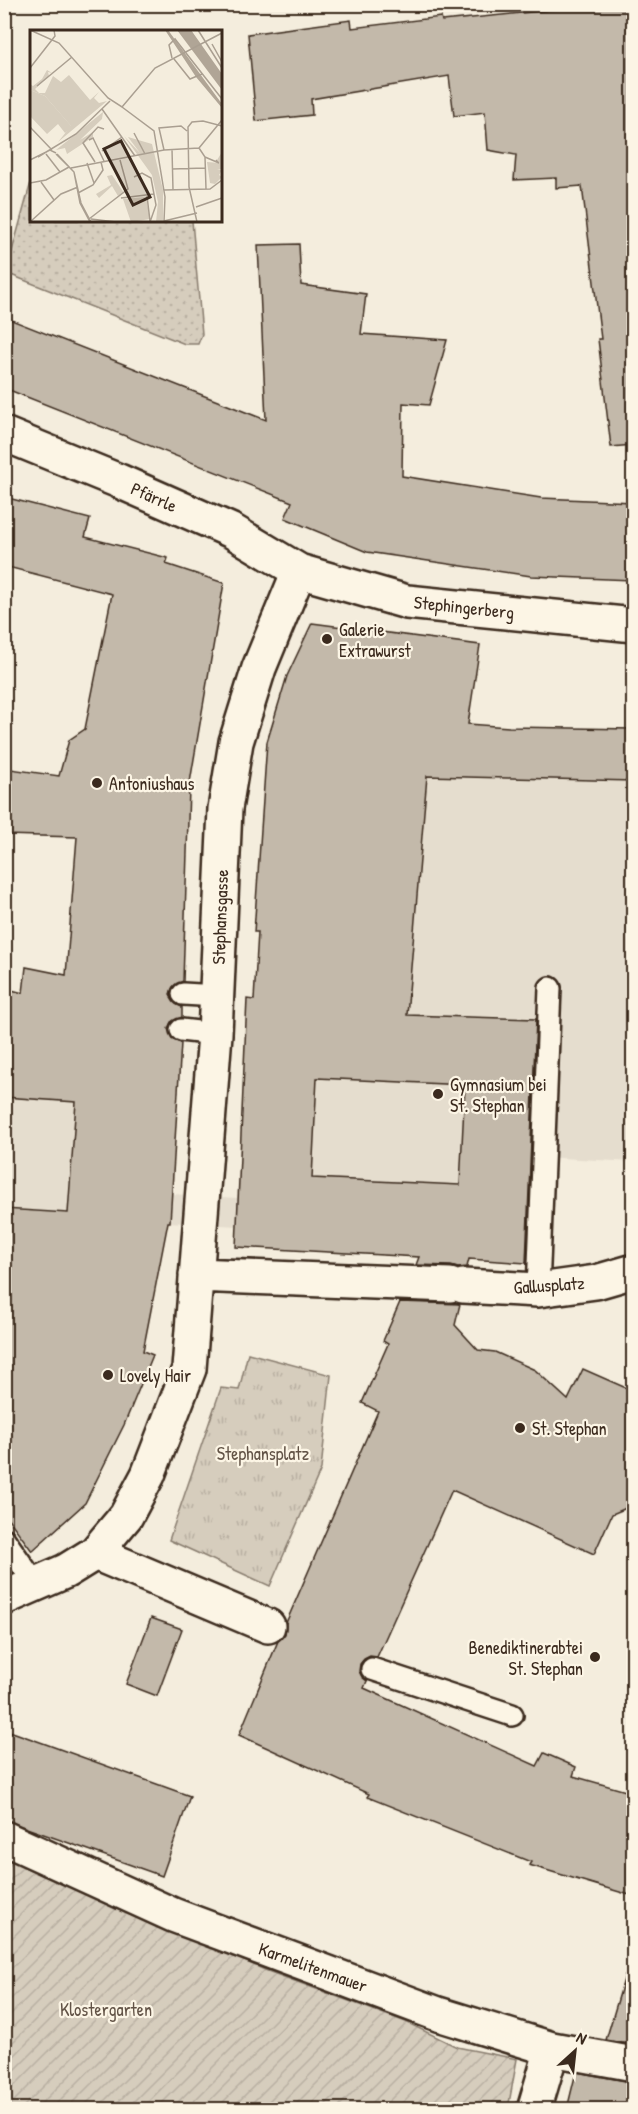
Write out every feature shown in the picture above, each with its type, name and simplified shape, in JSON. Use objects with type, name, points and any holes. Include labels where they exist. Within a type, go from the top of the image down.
[{"type":"street","name":"Pfärrle","points":[[4,434],[232,531],[298,571]]},
{"type":"street","name":"Stephingerberg","points":[[298,571],[407,602],[633,625]]},
{"type":"street","name":"Stephansgasse","points":[[196,1275],[215,1034],[225,809],[236,742],[259,668],[298,571]]},
{"type":"street","name":"Gallusplatz","points":[[196,1275],[538,1290],[596,1282],[633,1271]]},
{"type":"street","points":[[4,1598],[66,1571],[95,1553],[126,1516],[148,1475],[189,1369],[196,1275]]},
{"type":"street","points":[[95,1553],[275,1629]]},
{"type":"street","name":"Karmelitenmauer","points":[[4,1838],[173,1915],[438,2014],[552,2049],[633,2064]]},
{"type":"street","points":[[534,2109],[552,2049]]},
{"type":"lane","points":[[538,1290],[550,988]]},
{"type":"lane","points":[[183,994],[217,996]]},
{"type":"lane","points":[[182,1030],[215,1034]]},
{"type":"lane","points":[[4,1539],[36,1585]]},
{"type":"lane","points":[[372,1668],[512,1715]]},
{"type":"shaded area","name":"Gymnasium bei St. Stephan","points":[[266,756],[394,775],[633,781],[633,1162],[543,1157],[531,1263],[236,1247],[237,1226],[168,1222],[148,1329],[119,1318],[5,1299],[4,988],[84,1003],[182,1014],[172,1194],[237,1198],[247,999],[254,1000],[258,933],[254,932]]},
{"type":"green space","points":[[30,186],[30,222],[192,222],[202,334],[198,344],[185,344],[6,273]]},
{"type":"green space","name":"Stephansplatz","points":[[248,1353],[331,1375],[321,1469],[270,1586],[169,1540],[221,1388],[239,1390]]},
{"type":"green space","name":"Klostergarten","points":[[4,1855],[265,1970],[406,2022],[457,2047],[517,2059],[508,2109],[5,2109]]},
{"type":"building","points":[[560,4],[633,4],[633,445],[611,447],[598,339],[601,339],[582,186],[556,188],[556,178],[514,180],[516,155],[488,150],[485,112],[454,116],[449,76],[311,99],[312,115],[256,121],[248,34],[351,20],[352,28],[441,17],[442,21],[561,9]]},
{"type":"building","points":[[299,244],[301,285],[366,294],[361,334],[447,340],[429,405],[403,403],[402,476],[541,498],[633,502],[633,580],[531,576],[367,552],[285,518],[292,502],[4,388],[4,317],[266,420],[258,245]]},
{"type":"building","points":[[4,497],[90,519],[85,537],[168,558],[166,564],[224,583],[189,788],[183,981],[173,987],[170,994],[176,1004],[182,1007],[182,1017],[171,1022],[168,1029],[173,1040],[181,1043],[170,1222],[168,1222],[143,1351],[153,1355],[124,1425],[85,1503],[32,1551],[4,1513],[4,1209],[68,1213],[76,1102],[4,1097],[4,988],[23,993],[26,967],[66,975],[77,837],[4,835],[4,768],[59,776],[69,740],[85,729],[112,594],[4,566]]},
{"type":"building","name":"Gymnasium bei St. Stephan","points":[[312,623],[480,645],[468,724],[633,729],[633,781],[427,776],[407,1015],[536,1019],[526,1263],[469,1259],[467,1267],[458,1268],[416,1265],[419,1257],[236,1247],[247,999],[254,1000],[258,932],[254,932],[267,742],[287,676]],"holes":[[[317,1078],[465,1085],[460,1185],[312,1178]]]},
{"type":"building","points":[[400,1302],[460,1304],[455,1325],[478,1350],[495,1352],[535,1370],[568,1400],[583,1369],[633,1391],[633,1501],[624,1509],[612,1514],[594,1554],[452,1490],[377,1657],[370,1656],[364,1659],[359,1671],[367,1681],[364,1688],[537,1766],[544,1753],[576,1767],[573,1776],[633,1793],[633,1896],[529,1865],[531,1862],[367,1797],[369,1794],[239,1735],[278,1641],[285,1634],[286,1623],[378,1411],[362,1403],[388,1344],[383,1341]]},
{"type":"building","points":[[151,1618],[182,1629],[157,1696],[126,1684]]},
{"type":"building","points":[[4,1729],[190,1796],[162,1876],[4,1820]]},
{"type":"building","points":[[625,1976],[633,1978],[633,2045],[606,2040]]},
{"type":"building","points":[[576,2072],[633,2082],[633,2109],[567,2109]]},
{"type":"place","name":"Galerie Extrawurst","points":[[327,639]]},
{"type":"place","name":"Antoniushaus","points":[[97,783]]},
{"type":"place","name":"Gymnasium bei St. Stephan","points":[[438,1094]]},
{"type":"place","name":"Lovely Hair","points":[[108,1375]]},
{"type":"place","name":"St. Stephan","points":[[520,1428]]},
{"type":"place","name":"Benediktinerabtei St. Stephan","points":[[595,1657]]}]
